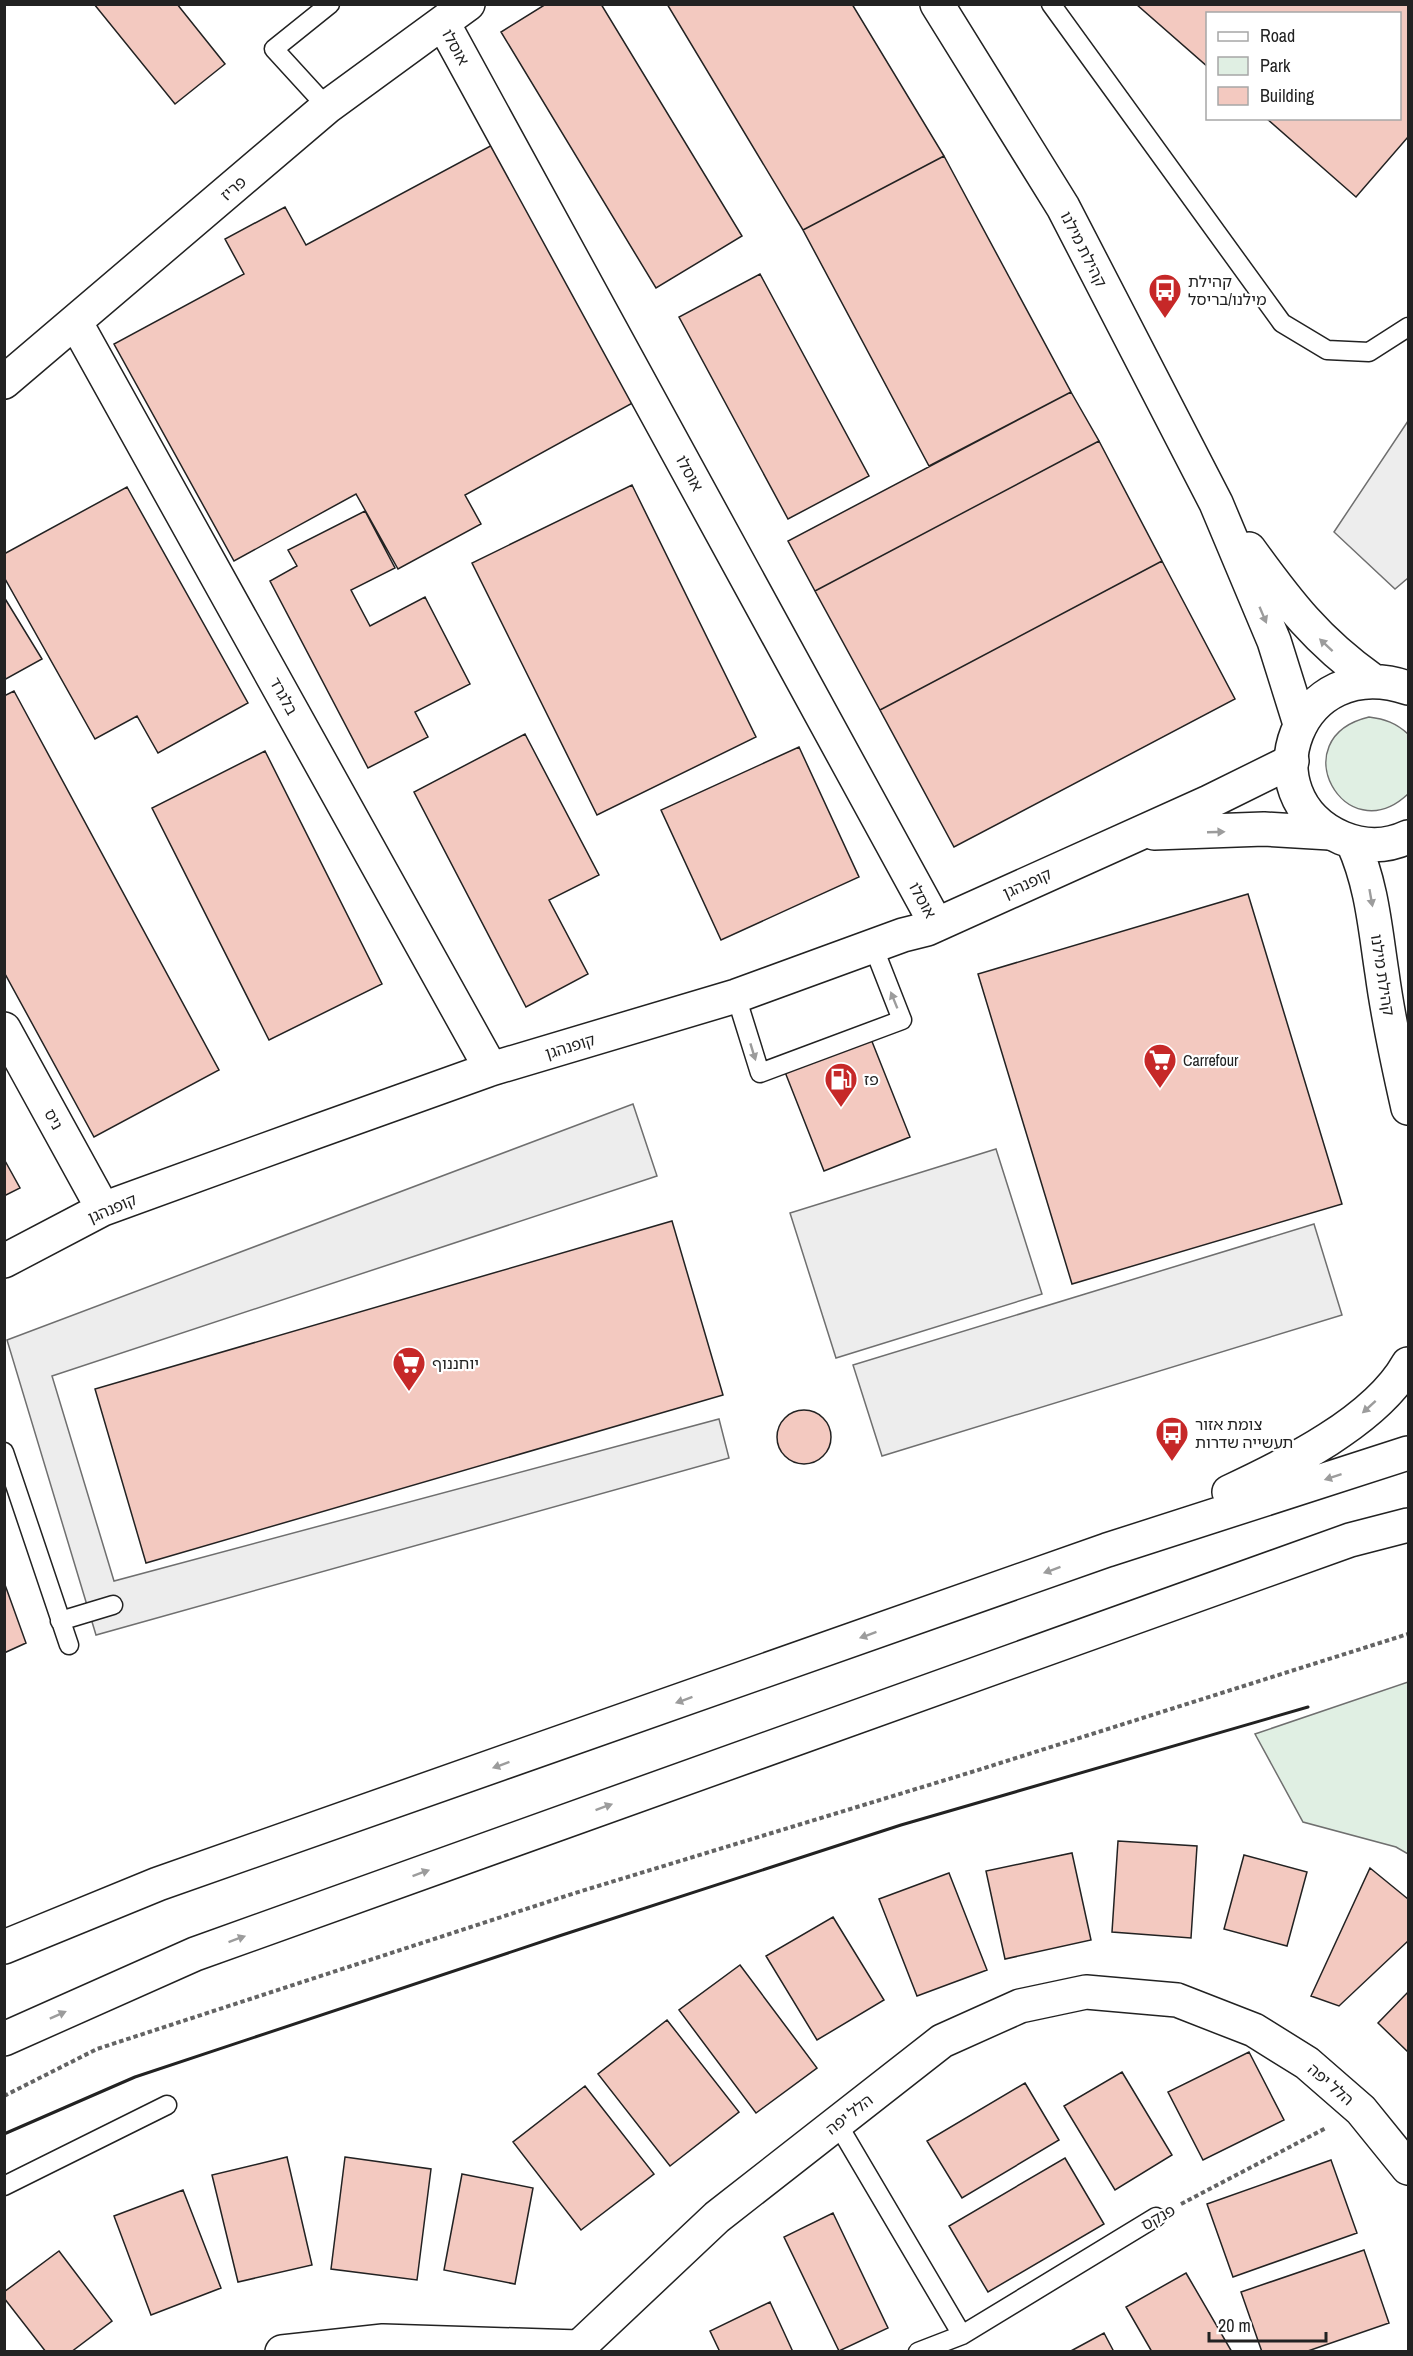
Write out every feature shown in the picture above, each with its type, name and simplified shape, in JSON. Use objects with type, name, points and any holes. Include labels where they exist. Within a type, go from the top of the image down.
[{"type":"street","name":"קהילת מילנו","points":[[937,4],[1063,207],[1216,503],[1274,641],[1300,724]]},
{"type":"street","name":"פריז","points":[[4,382],[327,107],[456,14]]},
{"type":"street","name":"אוסלו","points":[[456,14],[936,924]]},
{"type":"street","name":"בלגרד","points":[[76,323],[491,1070]]},
{"type":"street","name":"קהילת מילנו","points":[[1216,503],[1289,604],[1315,634],[1338,656],[1395,679]]},
{"type":"street","points":[[1342,838],[1311,818],[1298,797],[1292,773],[1292,749],[1300,724],[1315,705],[1334,690],[1356,682],[1395,679]]},
{"type":"street","name":"קופנהגן","points":[[4,1261],[103,1209],[491,1070],[736,996],[873,946],[927,929],[1292,761]]},
{"type":"street","name":"קופנהגן","points":[[1137,834],[1264,829],[1342,838],[1375,845],[1397,843],[1408,837]]},
{"type":"street","name":"קהילת מילנו","points":[[1342,838],[1365,870],[1372,898],[1382,975],[1408,1108]]},
{"type":"street","name":"ניס","points":[[4,1029],[103,1209]]},
{"type":"street","points":[[1107,1550],[1287,1465],[1369,1409],[1408,1364]]},
{"type":"street","points":[[4,1947],[158,1884],[1107,1550],[1408,1453]]},
{"type":"street","points":[[4,2039],[195,1954],[1350,1540],[1408,1525]]},
{"type":"street","points":[[1350,1540],[1408,1536]]},
{"type":"street","name":"הלל יפה","points":[[282,2352],[383,2341],[579,2349],[717,2217],[942,2041],[1020,2006],[1086,1992],[1177,2000],[1254,2030],[1307,2063],[1361,2110],[1408,2168]]},
{"type":"lane","points":[[327,107],[274,49],[330,4]]},
{"type":"lane","points":[[1051,4],[1282,323],[1327,350],[1368,352],[1408,327]]},
{"type":"lane","points":[[736,996],[760,1072],[902,1020],[873,946]]},
{"type":"lane","points":[[4,1452],[69,1645]]},
{"type":"lane","points":[[60,1621],[113,1605]]},
{"type":"lane","points":[[4,2186],[167,2105]]},
{"type":"lane","points":[[837,2123],[962,2335]]},
{"type":"lane","name":"פנקס","points":[[918,2352],[962,2335],[1156,2217]]},
{"type":"path","points":[[4,2096],[97,2049],[563,1897],[975,1771],[1408,1634]]},
{"type":"path","name":"פנקס","points":[[1156,2217],[1361,2110]]},
{"type":"green space","points":[[1369,717],[1390,722],[1408,734],[1408,794],[1385,808],[1363,810],[1345,801],[1332,786],[1326,766],[1329,746],[1343,729]]},
{"type":"green space","points":[[1408,1682],[1408,1854],[1396,1847],[1303,1822],[1255,1734]]},
{"type":"shaded area","points":[[1408,421],[1408,578],[1395,589],[1334,532]]},
{"type":"shaded area","points":[[633,1104],[657,1176],[52,1376],[114,1581],[719,1419],[729,1458],[96,1635],[7,1340]]},
{"type":"shaded area","points":[[996,1149],[1042,1294],[836,1358],[790,1213]]},
{"type":"shaded area","points":[[1314,1224],[1342,1315],[882,1456],[853,1365]]},
{"type":"building","points":[[94,4],[177,4],[225,64],[175,104]]},
{"type":"building","points":[[546,4],[601,4],[742,236],[656,288],[501,32]]},
{"type":"building","points":[[667,4],[852,4],[944,156],[803,230]]},
{"type":"building","points":[[1136,4],[1408,4],[1408,137],[1356,197],[1268,120],[1401,120],[1401,12],[1206,12],[1206,65]]},
{"type":"building","points":[[496,143],[638,400],[465,495],[481,524],[398,569],[356,494],[234,561],[114,344],[244,274],[225,239],[285,207],[306,245]]},
{"type":"building","points":[[944,156],[1071,392],[929,466],[803,230]]},
{"type":"building","points":[[760,274],[869,476],[788,519],[679,317]]},
{"type":"building","points":[[1071,392],[1099,441],[815,591],[788,541]]},
{"type":"building","points":[[1099,441],[1162,561],[880,710],[815,591]]},
{"type":"building","points":[[632,485],[756,737],[597,815],[472,563]]},
{"type":"building","points":[[127,487],[248,703],[158,753],[137,716],[95,739],[4,577],[4,554]]},
{"type":"building","points":[[365,511],[395,568],[351,590],[370,626],[425,597],[470,684],[415,712],[428,737],[368,768],[270,581],[297,566],[288,550]]},
{"type":"building","points":[[1162,561],[1235,699],[954,847],[880,710]]},
{"type":"building","points":[[4,597],[42,659],[4,680]]},
{"type":"building","points":[[14,691],[219,1070],[94,1137],[4,972],[4,696]]},
{"type":"building","points":[[525,734],[599,875],[549,900],[588,974],[526,1007],[414,792]]},
{"type":"building","points":[[799,747],[859,877],[721,940],[661,810]]},
{"type":"building","points":[[265,751],[382,984],[269,1040],[152,808]]},
{"type":"building","name":"Carrefour","points":[[1248,894],[1342,1204],[1072,1284],[978,974]]},
{"type":"building","points":[[871,1039],[910,1137],[824,1171],[785,1072]]},
{"type":"building","points":[[4,1159],[20,1188],[4,1196]]},
{"type":"building","name":"יוחננוף","points":[[672,1221],[723,1395],[146,1563],[95,1389]]},
{"type":"building","points":[[804,1410],[814,1412],[823,1418],[829,1427],[831,1437],[829,1447],[823,1456],[814,1462],[804,1464],[794,1462],[785,1456],[779,1447],[777,1437],[779,1427],[785,1418],[794,1412]]},
{"type":"building","points":[[4,1582],[26,1643],[4,1653]]},
{"type":"building","points":[[1118,1841],[1197,1846],[1191,1938],[1112,1932]]},
{"type":"building","points":[[1072,1853],[1091,1940],[1005,1959],[986,1871]]},
{"type":"building","points":[[1244,1855],[1307,1872],[1287,1946],[1224,1929]]},
{"type":"building","points":[[1370,1868],[1408,1899],[1408,1941],[1339,2006],[1311,1996]]},
{"type":"building","points":[[949,1873],[987,1970],[917,1996],[879,1899]]},
{"type":"building","points":[[833,1917],[884,2000],[817,2040],[766,1956]]},
{"type":"building","points":[[740,1965],[817,2068],[756,2113],[679,2010]]},
{"type":"building","points":[[1408,1992],[1408,2052],[1378,2023]]},
{"type":"building","points":[[667,2020],[739,2112],[670,2166],[598,2074]]},
{"type":"building","points":[[1249,2052],[1284,2120],[1203,2160],[1168,2092]]},
{"type":"building","points":[[1122,2072],[1172,2155],[1115,2190],[1064,2106]]},
{"type":"building","points":[[1025,2083],[1059,2140],[962,2198],[927,2141]]},
{"type":"building","points":[[585,2086],[654,2174],[581,2230],[513,2142]]},
{"type":"building","points":[[287,2157],[312,2265],[238,2282],[212,2175]]},
{"type":"building","points":[[345,2157],[431,2169],[417,2280],[331,2269]]},
{"type":"building","points":[[1065,2158],[1104,2224],[988,2292],[949,2226]]},
{"type":"building","points":[[1331,2160],[1357,2233],[1233,2277],[1207,2204]]},
{"type":"building","points":[[462,2174],[533,2188],[515,2284],[444,2270]]},
{"type":"building","points":[[183,2190],[221,2288],[151,2315],[114,2216]]},
{"type":"building","points":[[833,2213],[888,2328],[839,2351],[784,2237]]},
{"type":"building","points":[[1364,2250],[1389,2323],[1305,2352],[1262,2352],[1241,2292]]},
{"type":"building","points":[[59,2251],[112,2321],[71,2352],[46,2352],[4,2298],[4,2292]]},
{"type":"building","points":[[1186,2273],[1232,2352],[1152,2352],[1126,2307]]},
{"type":"building","points":[[770,2302],[793,2352],[720,2352],[710,2331]]},
{"type":"building","points":[[1104,2333],[1114,2352],[1069,2352]]},
{"type":"wall","points":[[4,2134],[135,2077],[559,1936],[901,1825],[1308,1707]]},
{"type":"place","name":"קהילת מילנו/בריסל","points":[[1165,319]]},
{"type":"place","name":"Carrefour","points":[[1160,1089]]},
{"type":"place","name":"פז","points":[[841,1108]]},
{"type":"place","name":"יוחננוף","points":[[409,1392]]},
{"type":"place","name":"צומת אזור תעשייה שדרות","points":[[1172,1462]]}]
